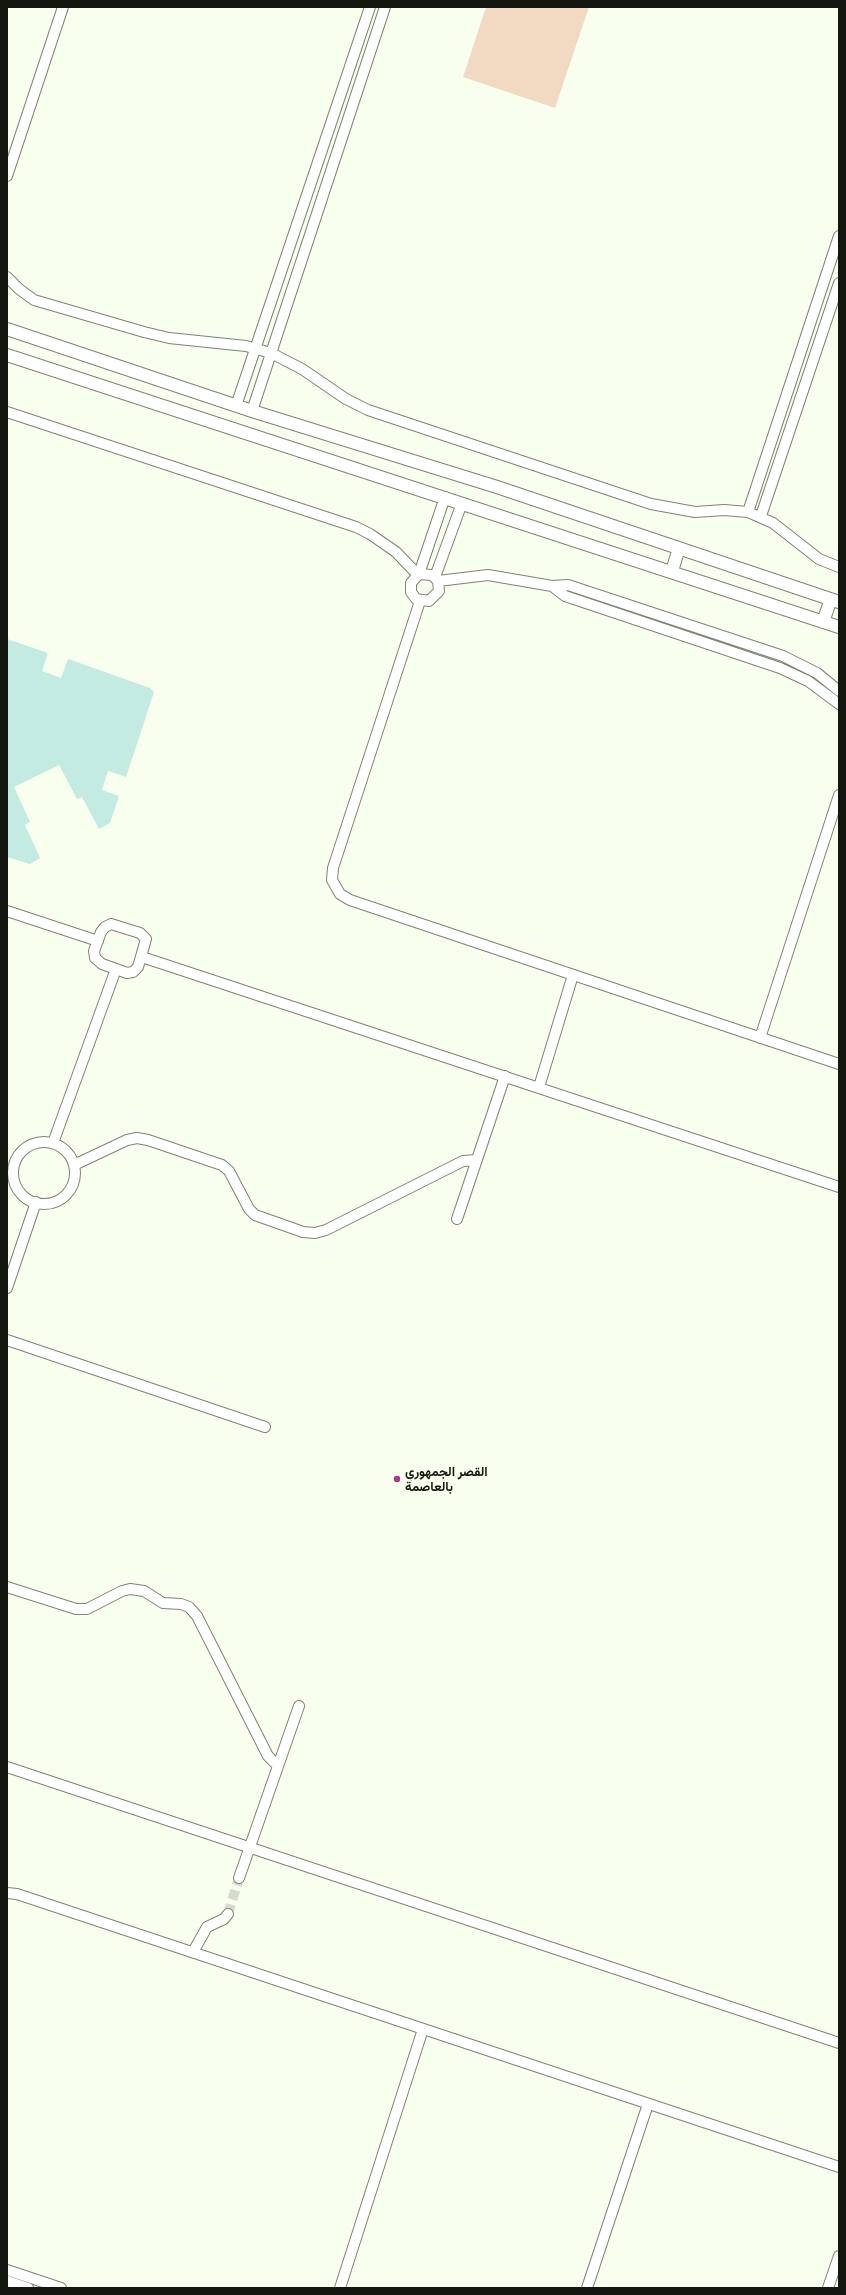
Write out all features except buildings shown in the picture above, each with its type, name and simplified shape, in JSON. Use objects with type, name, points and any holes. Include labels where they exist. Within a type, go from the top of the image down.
[{"type":"street","points":[[7,176],[63,7]]},
{"type":"street","points":[[236,406],[370,7]]},
{"type":"street","points":[[252,411],[385,7]]},
{"type":"street","points":[[748,512],[839,236]]},
{"type":"street","points":[[7,277],[19,290],[34,300],[144,332],[169,338],[256,348],[271,353],[302,369],[346,399],[376,412],[666,508],[695,512],[724,510],[748,512],[761,516],[811,554],[839,567]]},
{"type":"street","points":[[761,516],[839,283]]},
{"type":"street","points":[[7,330],[236,406],[497,487],[835,601],[823,622]]},
{"type":"street","points":[[7,355],[672,571],[839,627]]},
{"type":"street","points":[[7,412],[356,527],[370,534],[396,552],[418,574]]},
{"type":"street","points":[[444,497],[418,574],[412,580],[410,588],[413,596],[420,601],[434,599],[439,591],[437,579],[462,503]]},
{"type":"street","points":[[672,571],[679,548]]},
{"type":"street","points":[[418,574],[428,573],[437,579],[488,575],[552,586],[568,585],[783,656],[817,673],[839,691]]},
{"type":"street","points":[[552,586],[565,596],[780,668],[808,681],[839,704]]},
{"type":"street","points":[[420,601],[333,868],[334,885],[340,894],[350,900],[839,1064]]},
{"type":"street","points":[[760,1038],[839,795]]},
{"type":"street","points":[[7,911],[98,941]]},
{"type":"street","points":[[114,924],[142,935],[146,939],[142,957],[137,969],[133,972],[127,973],[96,961],[94,955],[102,929],[108,925],[114,924]]},
{"type":"street","points":[[142,957],[839,1187]]},
{"type":"street","points":[[53,1143],[116,970]]},
{"type":"street","points":[[539,1087],[573,975]]},
{"type":"street","points":[[457,1219],[505,1076]]},
{"type":"street","points":[[74,1166],[127,1140],[137,1138],[148,1140],[222,1165],[229,1171],[249,1209],[255,1215],[304,1232],[315,1233],[326,1230],[463,1161],[477,1160]]},
{"type":"street","points":[[40,1142],[53,1143],[68,1154],[74,1166],[72,1184],[65,1194],[49,1203],[36,1202],[25,1196],[16,1186],[14,1167],[19,1155],[28,1146],[40,1142]]},
{"type":"street","points":[[7,1288],[36,1202]]},
{"type":"street","points":[[7,1340],[265,1427]]},
{"type":"street","points":[[7,1587],[76,1609],[87,1609],[130,1589],[144,1591],[163,1603],[182,1604],[189,1607],[197,1616],[268,1756],[278,1766]]},
{"type":"street","points":[[239,1878],[299,1706]]},
{"type":"street","points":[[7,1767],[839,2044]]},
{"type":"street","points":[[7,1893],[17,1894],[839,2167]]},
{"type":"street","points":[[193,1952],[207,1927],[224,1918],[228,1914]]},
{"type":"street","points":[[340,2288],[423,2029]]},
{"type":"street","points":[[587,2288],[648,2104]]},
{"type":"street","points":[[828,2288],[839,2256]]},
{"type":"street","points":[[7,2270],[61,2288]]},
{"type":"street","points":[[7,2281],[28,2288]]},
{"type":"shaded area","points":[[486,7],[589,7],[555,108],[463,77]]},
{"type":"water","points":[[7,639],[48,653],[42,671],[61,678],[68,659],[150,688],[154,692],[126,777],[108,771],[102,790],[119,796],[110,823],[99,829],[82,797],[77,799],[59,765],[14,787],[30,822],[25,825],[40,858],[30,864],[7,857]]},
{"type":"tunnel","points":[[228,1914],[239,1878]]},
{"type":"place","name":"القصر الجمهوري بالعاصمة","points":[[397,1479]]}]
